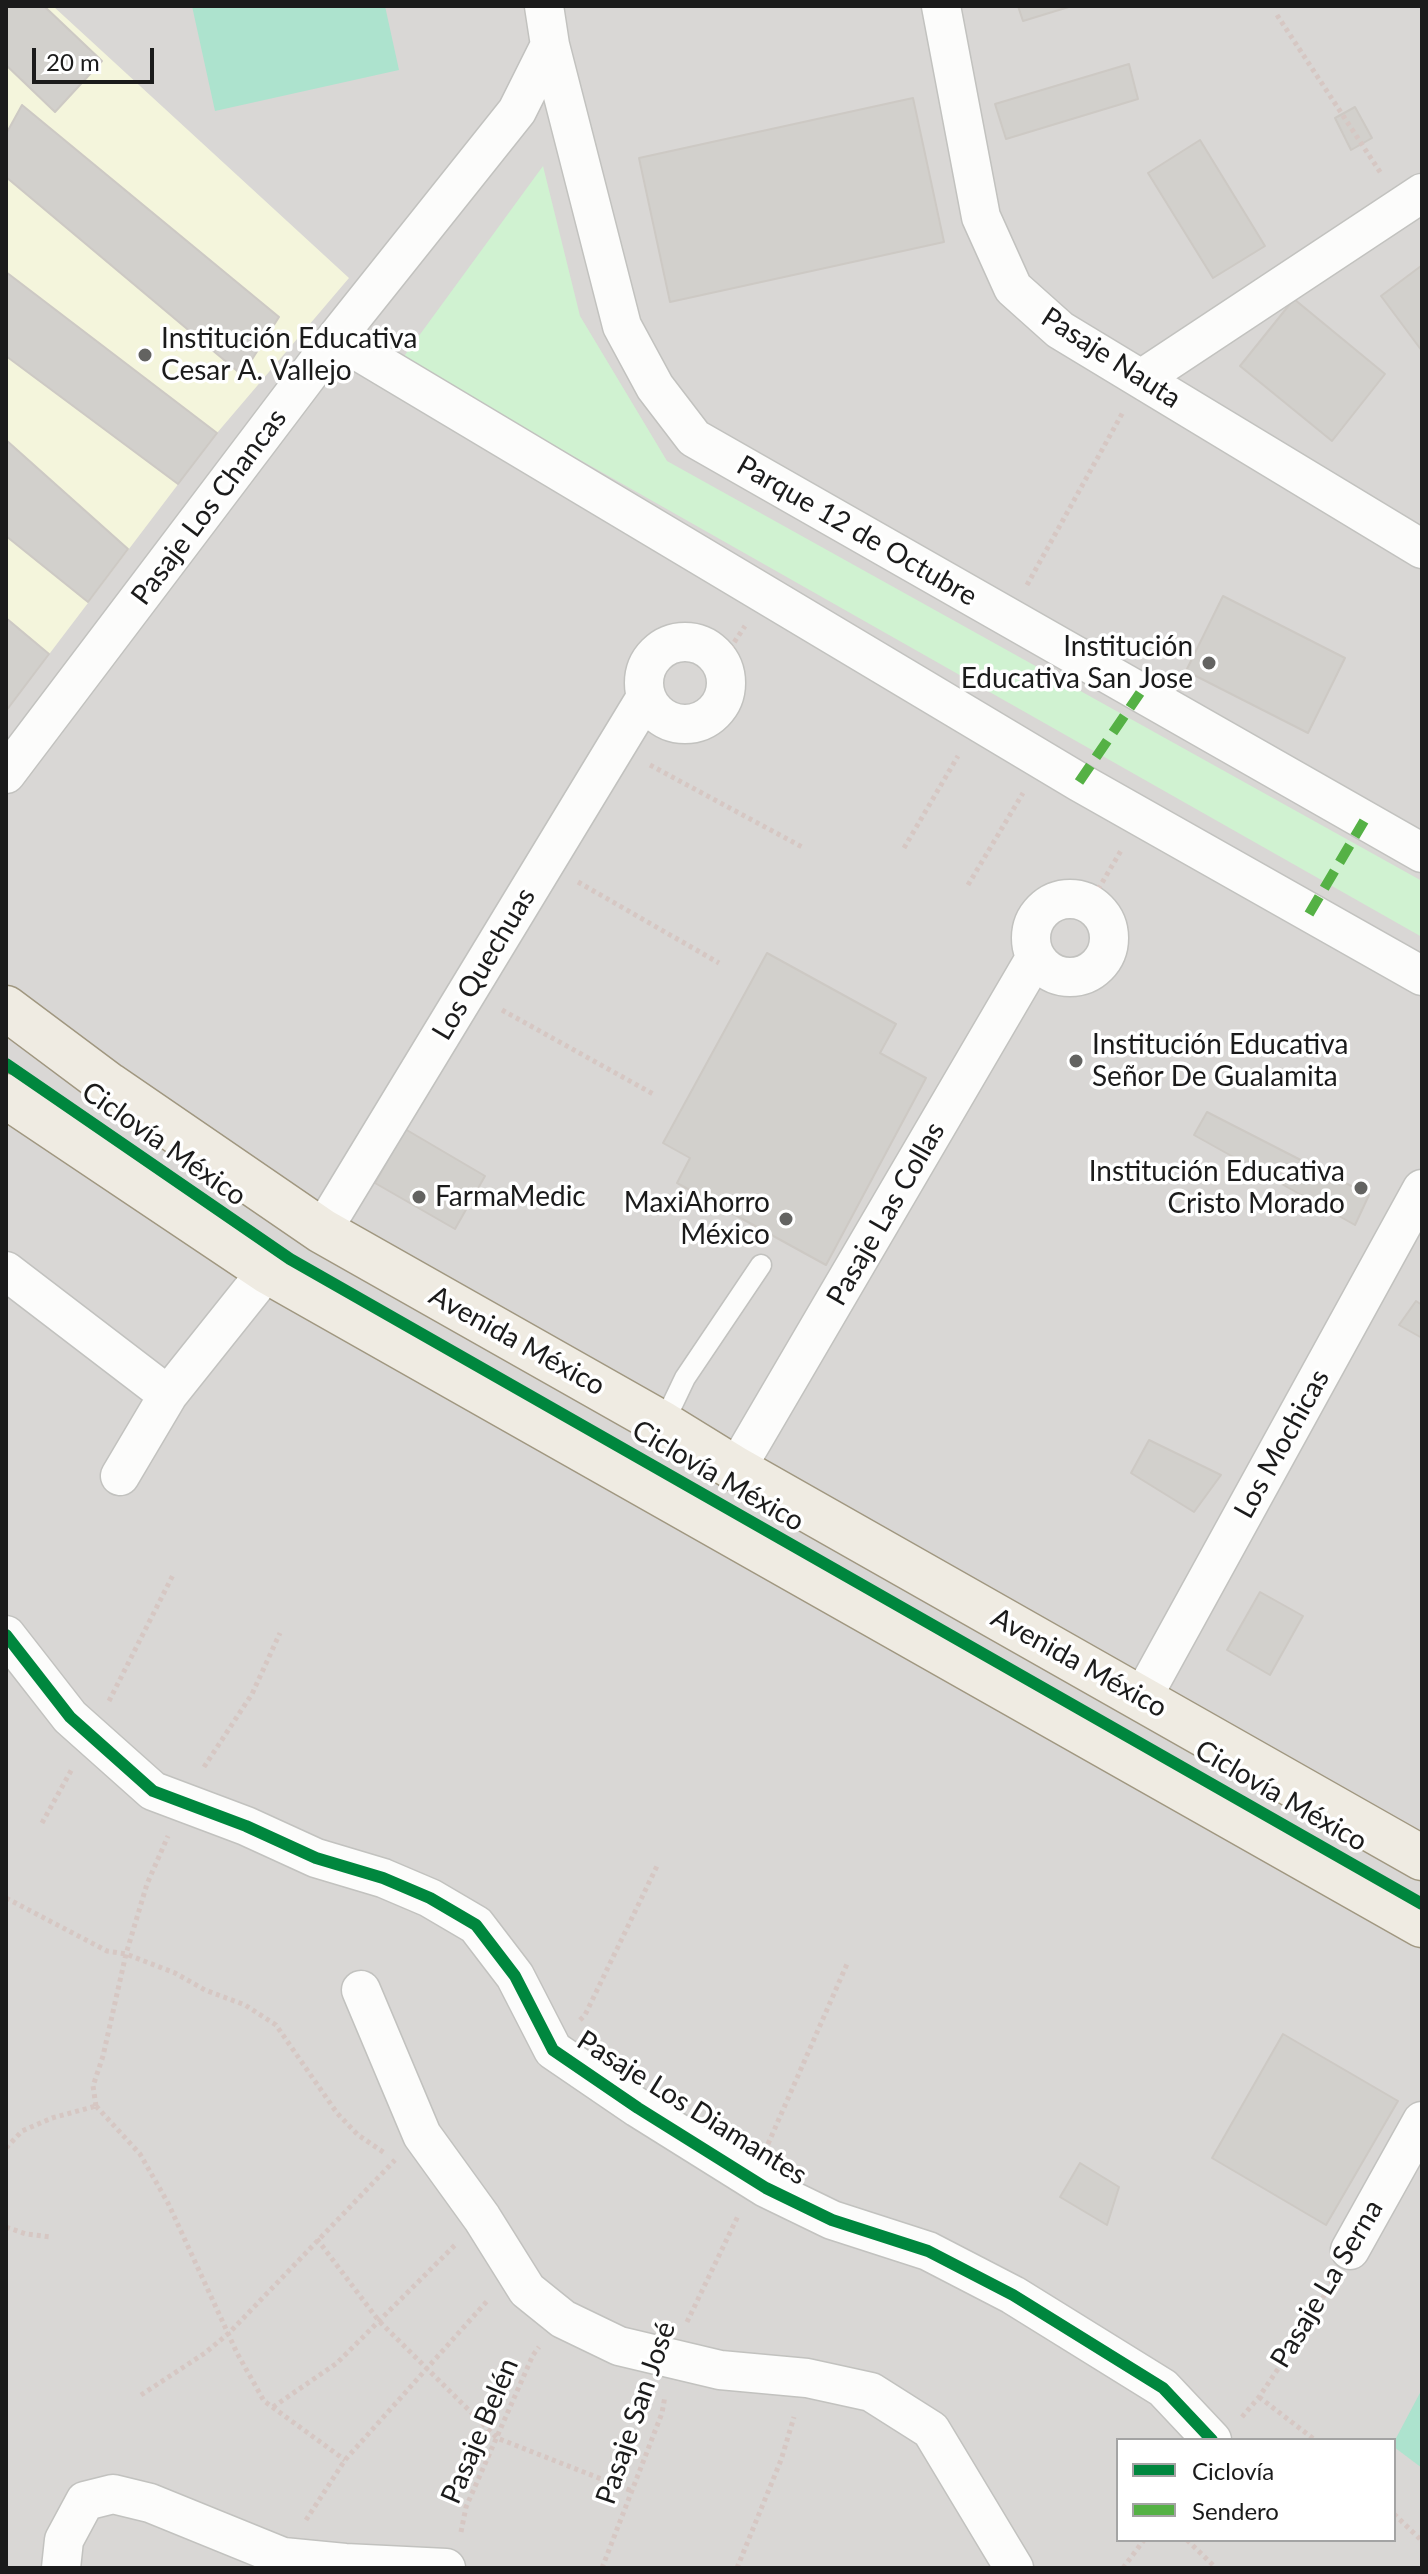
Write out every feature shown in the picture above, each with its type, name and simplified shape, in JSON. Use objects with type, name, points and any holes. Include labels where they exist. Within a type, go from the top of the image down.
[{"type":"main road","name":"Avenida México","points":[[6,1008],[109,1085],[322,1231],[1422,1858]]},
{"type":"main road","name":"Avenida México","points":[[6,1096],[267,1271],[1422,1925]]},
{"type":"street","name":"Parque 12 de Octubre","points":[[544,6],[550,45],[622,326],[655,387],[694,438],[1422,853]]},
{"type":"street","name":"Pasaje Nauta","points":[[941,6],[981,217],[1013,288],[1060,330],[1422,549]]},
{"type":"street","name":"Pasaje Los Chancas","points":[[6,774],[336,338],[517,111],[550,45]]},
{"type":"street","points":[[1141,379],[1412,199]]},
{"type":"street","points":[[336,338],[1140,818],[1422,976]]},
{"type":"street","name":"Los Quechuas","points":[[322,1231],[646,697]]},
{"type":"street","points":[[1059,899],[1090,903],[1105,919],[1108,930],[1109,941],[1101,962],[1084,975],[1061,977],[1042,967],[1035,958],[1030,939],[1035,918],[1041,910],[1059,899]]},
{"type":"street","name":"Pasaje Las Collas","points":[[736,1469],[1035,958]]},
{"type":"street","name":"Los Mochicas","points":[[1142,1698],[1422,1189]]},
{"type":"street","points":[[6,1271],[168,1395]]},
{"type":"street","points":[[120,1476],[168,1395],[267,1271]]},
{"type":"street","name":"Pasaje Los Diamantes","points":[[6,1635],[70,1717],[153,1791],[246,1826],[316,1858],[383,1878],[430,1898],[476,1925],[515,1976],[553,2050],[638,2108],[753,2179],[832,2220],[928,2251],[1013,2295],[1226,2429]]},
{"type":"street","points":[[361,1990],[409,2148],[482,2218],[527,2290],[563,2319],[619,2346],[720,2370],[807,2378],[871,2392],[931,2430],[1014,2568]]},
{"type":"street","name":"Pasaje La Serna","points":[[1350,2250],[1422,2121]]},
{"type":"street","points":[[61,2568],[64,2540],[85,2501],[113,2494],[150,2503],[283,2557],[345,2563],[453,2553]]},
{"type":"lane","points":[[663,1424],[685,1378],[761,1265]]},
{"type":"path","points":[[1277,15],[1412,199]]},
{"type":"path","points":[[1009,618],[1141,379]]},
{"type":"path","points":[[904,848],[977,722]]},
{"type":"path","points":[[616,747],[804,848]]},
{"type":"path","points":[[968,885],[1042,760]]},
{"type":"path","points":[[1090,903],[1140,818]]},
{"type":"path","points":[[545,863],[719,963]]},
{"type":"path","points":[[468,991],[655,1095]]},
{"type":"path","points":[[280,1633],[252,1694],[182,1802],[147,1884],[93,2086],[96,2106],[140,2154],[194,2255],[264,2401],[345,2460]]},
{"type":"path","points":[[553,2050],[585,2015],[658,1864]]},
{"type":"path","points":[[6,1898],[107,1951],[126,1954],[175,1973],[205,1990],[245,2005],[276,2025],[337,2113],[358,2135],[409,2148]]},
{"type":"path","points":[[6,2148],[22,2131],[52,2118],[96,2106]]},
{"type":"path","points":[[141,2395],[205,2353],[229,2333],[317,2239],[409,2148]]},
{"type":"path","points":[[273,2407],[337,2363],[482,2218]]},
{"type":"path","points":[[6,2227],[26,2234],[51,2237]]},
{"type":"path","points":[[317,2239],[379,2321],[497,2438],[632,2491]]},
{"type":"path","points":[[283,2557],[345,2460],[515,2270]]},
{"type":"path","points":[[737,2568],[781,2460],[807,2378]]},
{"type":"path","points":[[1259,2397],[1312,2438]]},
{"type":"path","points":[[1396,2516],[1422,2541]]},
{"type":"path","points":[[1123,2568],[1142,2542]]},
{"type":"path","points":[[1189,2542],[1216,2568]]},
{"type":"shaded area","points":[[6,6],[1422,6],[1422,2568],[6,2568]]},
{"type":"shaded area","name":"Institución Educativa Cesar A. Vallejo","points":[[6,6],[53,6],[349,278],[217,433],[6,711]]},
{"type":"shaded area","points":[[543,166],[580,316],[667,461],[1422,881],[1422,937],[402,359]]},
{"type":"green space","points":[[192,6],[385,6],[399,70],[215,111]]},
{"type":"green space","points":[[1422,2389],[1422,2468],[1396,2448],[1396,2438]]},
{"type":"building","points":[[6,6],[44,6],[102,61],[55,112],[6,65]]},
{"type":"building","points":[[1018,6],[1072,6],[1023,21]]},
{"type":"building","points":[[1129,64],[1138,99],[1006,139],[995,104]]},
{"type":"building","points":[[913,98],[944,242],[670,302],[639,158]]},
{"type":"building","points":[[22,105],[279,317],[242,375],[6,177],[6,134]]},
{"type":"building","points":[[1355,107],[1372,138],[1351,150],[1335,118]]},
{"type":"building","points":[[1200,140],[1265,246],[1213,278],[1148,173]]},
{"type":"building","points":[[1422,267],[1422,351],[1381,296]]},
{"type":"building","points":[[6,272],[217,433],[178,484],[6,356]]},
{"type":"building","points":[[1294,299],[1385,374],[1332,441],[1240,366]]},
{"type":"building","points":[[6,440],[128,549],[88,602],[6,536]]},
{"type":"building","points":[[1223,596],[1345,658],[1308,733],[1186,671]]},
{"type":"building","points":[[6,618],[49,654],[6,711]]},
{"type":"building","points":[[767,953],[896,1024],[880,1053],[926,1078],[826,1265],[677,1183],[690,1158],[663,1143]]},
{"type":"building","points":[[1207,1112],[1369,1195],[1355,1225],[1194,1135]]},
{"type":"building","points":[[405,1129],[485,1176],[455,1229],[375,1183]]},
{"type":"building","points":[[1416,1301],[1422,1305],[1422,1338],[1399,1325]]},
{"type":"building","points":[[1149,1440],[1221,1475],[1194,1512],[1131,1473]]},
{"type":"building","points":[[1260,1592],[1303,1616],[1270,1675],[1227,1650]]},
{"type":"building","points":[[1283,2034],[1398,2101],[1326,2225],[1212,2158]]},
{"type":"building","points":[[1080,2163],[1119,2187],[1107,2225],[1060,2197]]},
{"type":"marked path","points":[[1079,782],[1140,693]]},
{"type":"marked path","points":[[1309,914],[1364,821]]},
{"type":"cycle path","name":"Ciclovía México","points":[[6,1064],[290,1259],[1422,1904]]},
{"type":"cycle path","points":[[6,1635],[70,1717],[153,1791],[246,1826],[316,1858],[383,1878],[430,1898],[476,1925],[515,1976],[553,2050],[638,2108],[766,2188],[832,2220],[928,2251],[1013,2295],[1163,2388],[1210,2438]]},
{"type":"place","name":"Institución Educativa Cesar A. Vallejo","points":[[145,355]]},
{"type":"place","name":"Institución Educativa San Jose","points":[[1209,663]]},
{"type":"place","name":"Institución Educativa Señor De Gualamita","points":[[1076,1061]]},
{"type":"place","name":"Institución Educativa Cristo Morado","points":[[1361,1188]]},
{"type":"place","name":"FarmaMedic","points":[[419,1197]]},
{"type":"place","name":"MaxiAhorro México","points":[[786,1219]]}]
